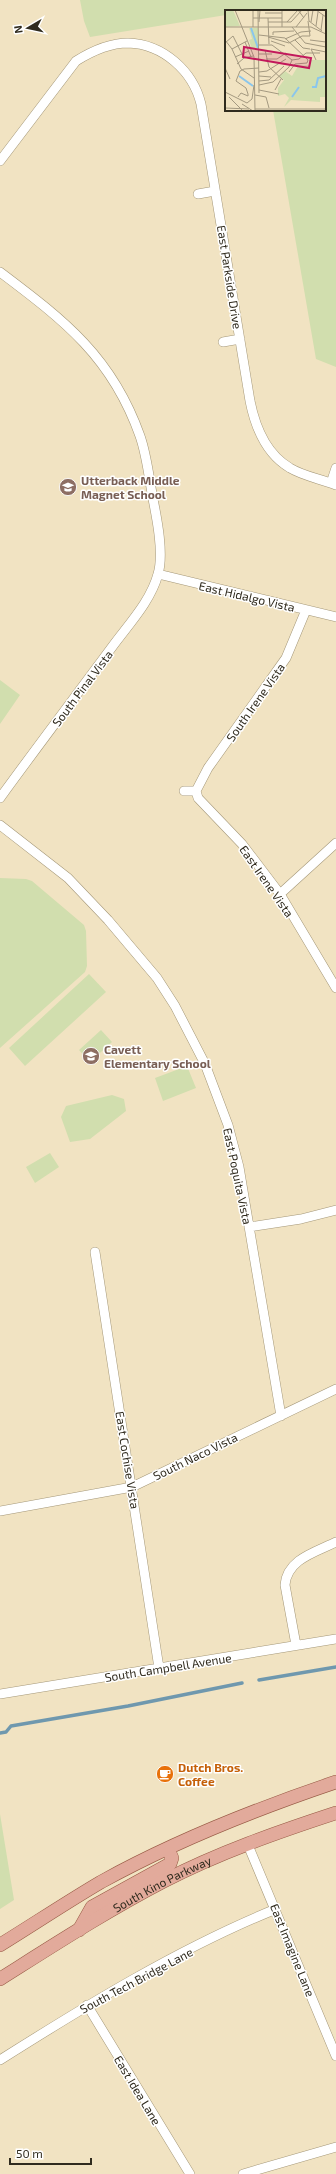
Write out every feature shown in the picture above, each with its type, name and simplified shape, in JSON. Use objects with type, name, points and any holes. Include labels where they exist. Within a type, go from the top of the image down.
[{"type":"main road","points":[[0,1945],[101,1882],[168,1849],[269,1805],[336,1782]]},
{"type":"main road","name":"South Kino Parkway","points":[[0,1978],[165,1880],[248,1845],[336,1813]]},
{"type":"main road","points":[[79,1930],[92,1906],[170,1864],[172,1858],[168,1849]]},
{"type":"street","name":"East Parkside Drive","points":[[0,161],[76,60],[91,52],[117,44],[129,43],[155,50],[170,57],[180,66],[194,84],[198,94],[252,411],[264,441],[277,458],[289,468],[334,484],[336,468]]},
{"type":"street","points":[[198,194],[215,191]]},
{"type":"street","points":[[0,272],[60,318],[78,335],[100,362],[122,394],[140,438],[146,462],[158,525],[158,574]]},
{"type":"street","points":[[223,342],[240,339]]},
{"type":"street","name":"East Hidalgo Vista","points":[[158,574],[336,617]]},
{"type":"street","name":"South Pinal Vista","points":[[0,798],[139,610],[158,574]]},
{"type":"street","name":"South Irene Vista","points":[[196,791],[208,768],[286,658],[306,610]]},
{"type":"street","points":[[184,791],[196,791]]},
{"type":"street","name":"East Irene Vista","points":[[196,791],[198,798],[242,844],[280,894],[336,988]]},
{"type":"street","name":"East Poquita Vista","points":[[0,825],[68,878],[88,898],[157,978],[175,1006],[205,1064],[228,1125],[239,1167],[281,1416]]},
{"type":"street","points":[[280,894],[336,843]]},
{"type":"street","points":[[249,1227],[301,1219],[336,1210]]},
{"type":"street","name":"East Cochise Vista","points":[[95,1252],[159,1668]]},
{"type":"street","name":"South Naco Vista","points":[[0,1511],[132,1486],[336,1389]]},
{"type":"street","points":[[296,1645],[285,1585],[286,1577],[294,1564],[336,1542]]},
{"type":"street","name":"South Campbell Avenue","points":[[0,1694],[336,1639]]},
{"type":"street","name":"East Imagine Lane","points":[[248,1845],[276,1909],[336,2056]]},
{"type":"street","name":"South Tech Bridge Lane","points":[[0,2060],[87,2005],[178,1956],[276,1909]]},
{"type":"street","name":"East Idea Lane","points":[[87,2005],[190,2174]]},
{"type":"street","points":[[243,2174],[336,2147]]},
{"type":"green space","points":[[80,0],[336,0],[336,367],[316,359],[273,111],[326,111],[326,10],[225,10],[225,15],[90,37],[84,21]]},
{"type":"green space","points":[[0,680],[20,695],[0,724]]},
{"type":"green space","points":[[0,878],[26,879],[32,881],[84,925],[86,931],[87,966],[85,972],[0,1048]]},
{"type":"green space","points":[[89,974],[106,992],[25,1066],[9,1048]]},
{"type":"green space","points":[[101,1030],[112,1042],[90,1062],[79,1050]]},
{"type":"green space","points":[[187,1066],[196,1088],[163,1101],[155,1078]]},
{"type":"green space","points":[[112,1095],[124,1099],[126,1111],[90,1139],[70,1142],[61,1117],[66,1106]]},
{"type":"green space","points":[[50,1153],[59,1167],[35,1183],[26,1167]]},
{"type":"green space","points":[[0,1814],[14,1900],[0,1909]]},
{"type":"waterway","points":[[259,1680],[336,1667]]},
{"type":"waterway","points":[[0,1733],[6,1732],[11,1726],[128,1706],[242,1683]]},
{"type":"place","name":"Utterback Middle Magnet School","points":[[68,487]]},
{"type":"place","name":"Cavett Elementary School","points":[[91,1056]]},
{"type":"place","name":"Dutch Bros. Coffee","points":[[165,1774]]}]
